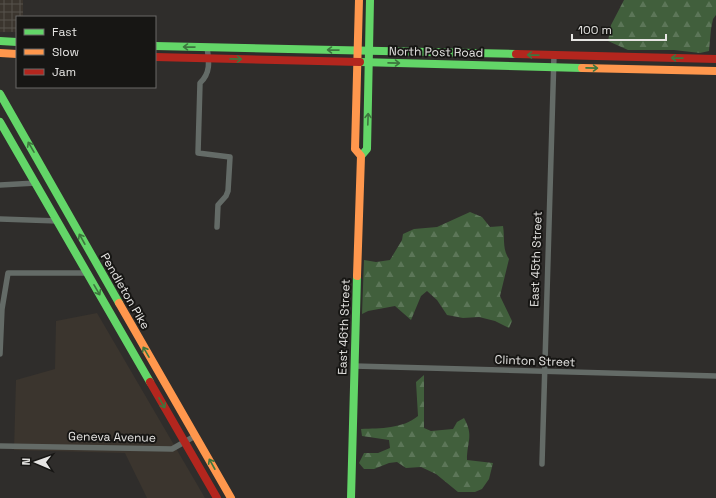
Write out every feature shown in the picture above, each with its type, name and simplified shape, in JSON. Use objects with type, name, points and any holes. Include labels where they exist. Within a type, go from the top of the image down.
[{"type":"main road","name":"East 46th Street","points":[[359,0],[355,149],[361,156]]},
{"type":"main road","name":"East 46th Street","points":[[351,498],[361,156],[367,149],[370,0]]},
{"type":"main road","points":[[0,41],[16,42]]},
{"type":"main road","name":"North Post Road","points":[[156,46],[716,59]]},
{"type":"main road","points":[[0,58],[8,54]]},
{"type":"main road","name":"North Post Road","points":[[156,57],[716,71]]},
{"type":"main road","name":"Pendleton Pike","points":[[0,94],[231,498]]},
{"type":"main road","name":"Pendleton Pike","points":[[0,122],[217,498]]},
{"type":"street","points":[[207,47],[209,59],[206,77],[200,83],[198,153],[230,156],[228,191],[226,196],[218,205],[217,227]]},
{"type":"street","name":"East 45th Street","points":[[542,464],[554,55]]},
{"type":"street","points":[[0,185],[28,185],[36,183]]},
{"type":"street","points":[[0,219],[58,221]]},
{"type":"street","points":[[0,354],[1,309],[8,273],[88,273]]},
{"type":"street","name":"Clinton Street","points":[[354,366],[716,376]]},
{"type":"street","name":"Geneva Avenue","points":[[0,446],[172,449],[196,436]]},
{"type":"shaded area","points":[[0,0],[23,0],[23,16],[16,16],[16,32],[0,32]]},
{"type":"shaded area","points":[[97,313],[205,498],[147,498],[125,453],[14,450],[16,380],[55,369],[56,321]]},
{"type":"green space","points":[[624,0],[716,0],[716,15],[713,19],[711,29],[709,51],[700,53],[674,50],[628,50],[608,41],[611,25]]},
{"type":"green space","points":[[470,212],[482,217],[490,227],[503,226],[505,247],[509,259],[500,296],[512,321],[509,328],[495,321],[479,317],[463,318],[447,315],[437,300],[427,291],[421,296],[411,320],[395,306],[368,311],[362,314],[364,260],[376,262],[390,260],[402,240],[403,234],[414,229],[437,227]]},
{"type":"green space","points":[[424,375],[424,428],[431,431],[453,429],[457,422],[464,418],[469,429],[467,460],[493,463],[489,479],[482,489],[475,492],[458,492],[436,474],[421,467],[406,468],[397,462],[389,463],[374,469],[364,469],[359,463],[364,453],[378,453],[390,448],[389,440],[362,436],[361,429],[398,426],[418,416],[416,382]]},
{"type":"traffic: fast","points":[[361,156],[367,149],[370,0]]},
{"type":"traffic: fast","points":[[0,41],[16,42]]},
{"type":"traffic: fast","points":[[156,46],[516,54]]},
{"type":"traffic: fast","points":[[360,62],[582,68]]},
{"type":"traffic: fast","points":[[0,94],[119,303]]},
{"type":"traffic: fast","points":[[0,122],[150,382]]},
{"type":"traffic: fast","points":[[351,498],[357,276]]},
{"type":"traffic: slow","points":[[357,276],[361,156],[355,149],[359,0]]},
{"type":"traffic: slow","points":[[0,53],[16,54]]},
{"type":"traffic: slow","points":[[582,68],[716,71]]},
{"type":"traffic: slow","points":[[119,303],[231,498]]},
{"type":"traffic: jam","points":[[516,54],[716,59]]},
{"type":"traffic: jam","points":[[156,57],[360,62]]},
{"type":"traffic: jam","points":[[150,382],[217,498]]}]
